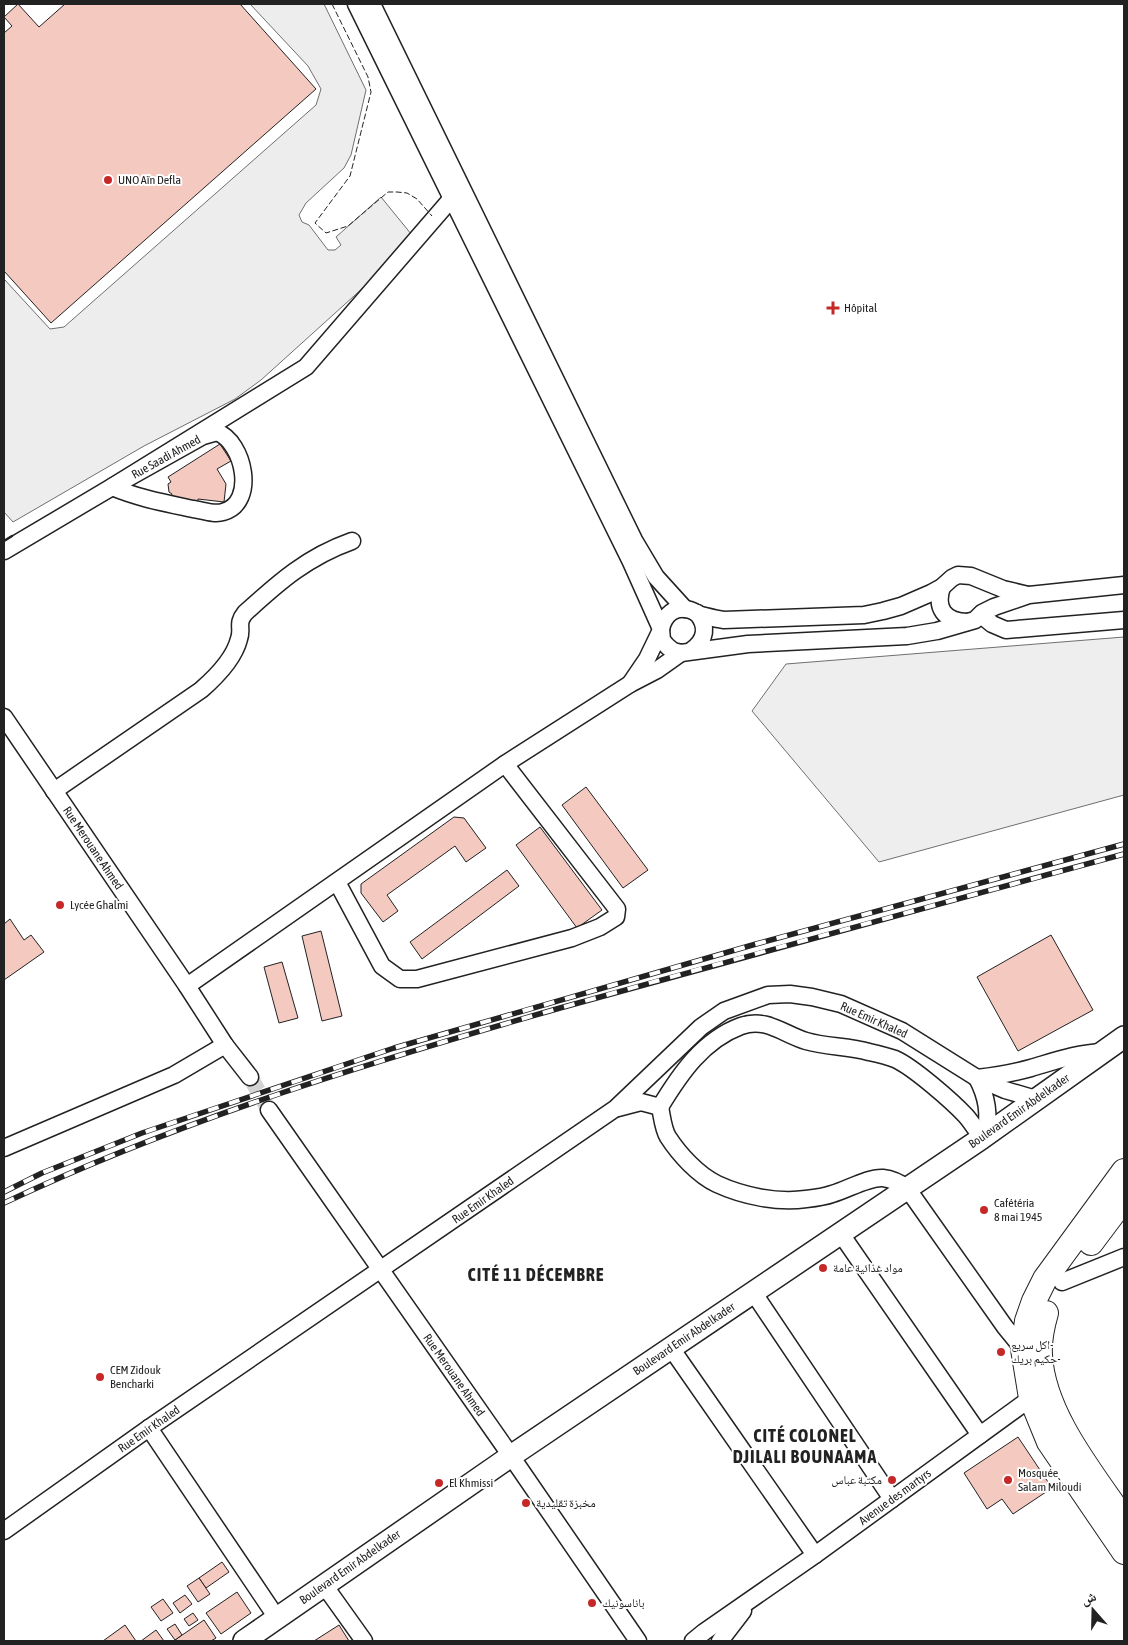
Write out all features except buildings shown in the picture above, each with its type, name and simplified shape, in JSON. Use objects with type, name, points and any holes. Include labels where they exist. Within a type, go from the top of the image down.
[{"type":"highway","points":[[1124,1171],[1045,1279],[1027,1321],[1023,1349],[1031,1398],[1049,1442],[1124,1552]]},
{"type":"highway","points":[[1124,1200],[1062,1282],[1046,1313],[1041,1331],[1040,1355],[1045,1386],[1060,1423],[1124,1520]]},
{"type":"main road","name":"Boulevard Emir Abdelkader","points":[[244,1641],[511,1456],[983,1137],[1124,1037]]},
{"type":"street","points":[[356,4],[631,562],[661,630],[662,640],[673,651],[775,642],[907,636],[937,631],[977,617],[1005,602],[1029,596],[1124,585]]},
{"type":"street","points":[[187,986],[505,764],[703,640],[704,626],[656,576],[634,540],[372,4]]},
{"type":"street","points":[[112,487],[306,367],[452,198]]},
{"type":"street","name":"Rue Saadi Ahmed","points":[[4,551],[112,487],[203,436],[217,432],[228,438],[242,463],[242,489],[237,504],[225,512],[217,513],[158,502],[112,487]]},
{"type":"street","points":[[54,790],[201,690],[216,676],[235,650],[240,636],[239,623],[245,613],[305,563],[333,548],[352,541]]},
{"type":"street","points":[[630,684],[661,630],[663,620],[668,614],[676,610],[691,611],[724,620],[864,615],[901,606],[942,587],[958,576],[971,576],[1003,589],[1029,596]]},
{"type":"street","points":[[977,617],[987,599],[986,592],[978,580]]},
{"type":"street","points":[[942,587],[940,604],[943,612],[958,622],[977,617],[1006,630],[1124,620]]},
{"type":"street","name":"Rue Merouane Ahmed","points":[[4,718],[225,1044],[250,1077]]},
{"type":"street","points":[[337,882],[382,966],[400,979],[417,979],[572,938],[616,918],[617,909],[505,764]]},
{"type":"street","name":"Rue Emir Khaled","points":[[4,1532],[149,1428],[616,1108],[702,1027],[724,1010],[768,995],[790,994],[842,1004],[902,1031],[976,1078],[1005,1090],[1036,1099]]},
{"type":"street","points":[[983,1137],[966,1117],[917,1073],[896,1059],[868,1051],[807,1041],[791,1036],[776,1027],[761,1023],[743,1025],[736,1028],[723,1034],[706,1047],[678,1078],[660,1108],[667,1135],[701,1174],[716,1184],[748,1195],[804,1200],[832,1194],[881,1178],[897,1182],[907,1188],[1005,1327],[1023,1349]]},
{"type":"street","points":[[4,1148],[174,1075],[225,1044]]},
{"type":"street","points":[[983,1137],[988,1118],[986,1100],[976,1078],[1022,1070],[1073,1055],[1103,1052]]},
{"type":"street","points":[[616,1108],[641,1102],[660,1108]]},
{"type":"street","name":"Rue Merouane Ahmed","points":[[269,1110],[638,1641]]},
{"type":"street","points":[[841,1234],[980,1435]]},
{"type":"street","points":[[1062,1282],[1124,1257]]},
{"type":"street","points":[[753,1292],[892,1500]]},
{"type":"street","points":[[671,1348],[815,1555]]},
{"type":"street","name":"Avenue des martyrs","points":[[693,1641],[892,1500],[1031,1398]]},
{"type":"street","points":[[149,1428],[277,1618]]},
{"type":"street","points":[[324,1585],[364,1641]]},
{"type":"street","points":[[720,1641],[758,1594]]},
{"type":"shaded area","points":[[250,4],[324,4],[366,90],[351,155],[344,168],[306,203],[299,215],[302,222],[309,225],[328,250],[335,250],[341,245],[336,237],[381,197],[416,240],[261,380],[235,399],[144,446],[13,522],[4,512],[4,279],[50,329],[64,327],[316,105],[321,89],[308,66]]},
{"type":"shaded area","points":[[1124,637],[1124,795],[879,862],[752,711],[786,664]]},
{"type":"tunnel","points":[[250,1077],[269,1110]]},
{"type":"railway","points":[[4,1192],[42,1173],[142,1133],[394,1048],[756,944],[1124,844]]},
{"type":"railway","points":[[4,1203],[71,1173],[208,1119],[278,1094],[418,1049],[630,988],[1124,854]]},
{"type":"fence","points":[[332,4],[368,77],[371,92],[350,176],[315,223],[326,233],[348,226],[388,192],[407,193],[417,199],[432,216]]},
{"type":"wall","points":[[4,541],[12,536]]},
{"type":"place","name":"UNO Aïn Defla","points":[[108,180]]},
{"type":"place","name":"Hôpital","points":[[833,308]]},
{"type":"place","name":"Lycée Ghalmi","points":[[60,905]]},
{"type":"place","name":"Cafétéria 8 mai 1945","points":[[984,1210]]},
{"type":"place","name":"مواد غذائية عامة","points":[[823,1268]]},
{"type":"place","name":"اكل سريع- حكيم بريك-","points":[[1001,1352]]},
{"type":"place","name":"CEM Zidouk Bencharki","points":[[100,1377]]},
{"type":"place","name":"مكتبة عباس","points":[[892,1480]]},
{"type":"place","name":"Mosquée Salam Miloudi","points":[[1008,1480]]},
{"type":"place","name":"El Khmissi","points":[[439,1483]]},
{"type":"place","name":"مخبزة تقليدية","points":[[526,1503]]},
{"type":"place","name":"باناسونيك","points":[[592,1603]]},
{"type":"district","name":"CITÉ 11 DÉCEMBRE","points":[[536,1274]]},
{"type":"district","name":"CITÉ COLONEL DJILALI BOUNAAMA","points":[[805,1445]]}]
